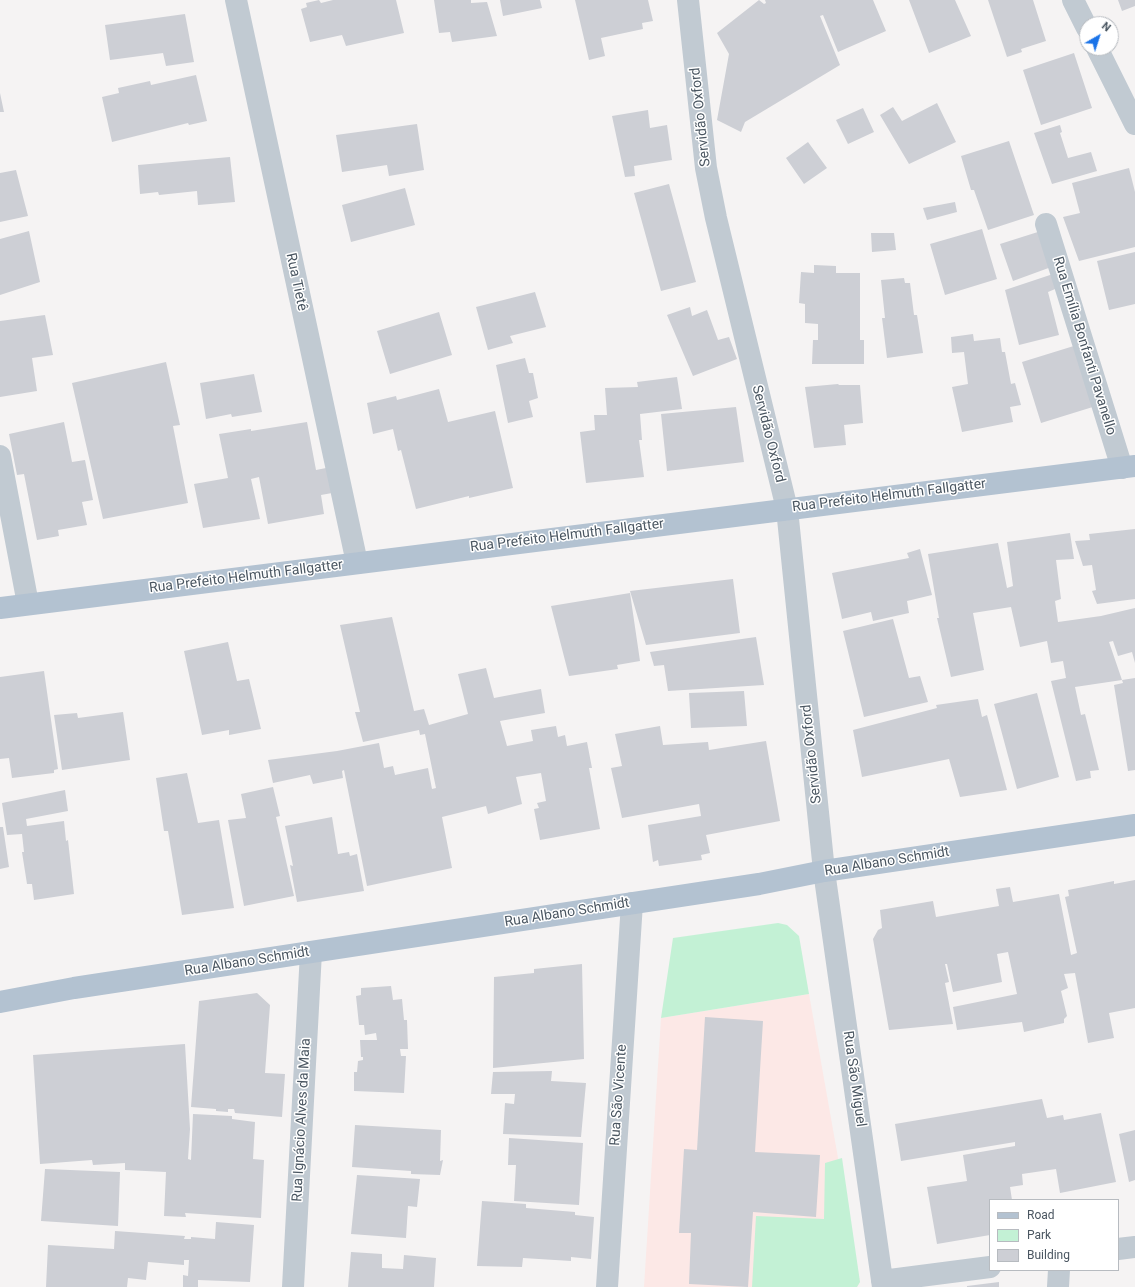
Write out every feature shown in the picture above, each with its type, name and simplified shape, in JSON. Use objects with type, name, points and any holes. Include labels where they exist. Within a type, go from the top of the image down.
[{"type":"main road","name":"Rua Prefeito Helmuth Fallgatter","points":[[0,608],[1128,467]]},
{"type":"main road","name":"Rua Albano Schmidt","points":[[0,1002],[74,988],[759,884],[824,872],[1135,825]]},
{"type":"street","name":"Rua Tietê","points":[[236,0],[357,563]]},
{"type":"street","name":"Servidão Oxford","points":[[688,0],[709,182],[786,509],[824,872]]},
{"type":"street","points":[[1073,0],[1081,16]]},
{"type":"street","points":[[1101,56],[1135,124]]},
{"type":"street","name":"Rua Emília Bonfanti Pavanello","points":[[1046,224],[1128,467]]},
{"type":"street","points":[[0,456],[28,604]]},
{"type":"street","name":"Rua São Miguel","points":[[824,872],[883,1284]]},
{"type":"street","name":"Rua São Vicente","points":[[607,1287],[632,903]]},
{"type":"street","name":"Rua Ignácio Alves da Maia","points":[[293,1287],[311,952]]},
{"type":"street","points":[[1119,1249],[1135,1247]]},
{"type":"street","points":[[883,1284],[989,1266]]},
{"type":"street","points":[[1058,1287],[1059,1271]]},
{"type":"shaded area","points":[[809,994],[860,1282],[857,1287],[644,1287],[661,1018]]},
{"type":"green space","points":[[778,923],[787,925],[799,936],[809,994],[661,1018],[673,938]]},
{"type":"green space","points":[[842,1158],[860,1282],[857,1287],[752,1287],[756,1216],[824,1219],[825,1163]]},
{"type":"building","points":[[319,0],[321,3],[333,0],[396,0],[404,33],[346,46],[342,35],[310,42],[301,9],[307,7],[306,3]]},
{"type":"building","points":[[434,0],[471,0],[471,3],[487,2],[497,36],[452,42],[450,32],[439,33]]},
{"type":"building","points":[[500,0],[540,0],[542,8],[503,16]]},
{"type":"building","points":[[575,0],[648,0],[653,21],[642,23],[643,29],[601,38],[605,56],[589,60]]},
{"type":"building","points":[[759,0],[764,4],[766,3],[765,0],[873,0],[886,31],[838,52],[823,15],[820,16],[840,65],[745,122],[741,132],[717,120],[729,54],[717,33]]},
{"type":"building","points":[[909,0],[955,0],[971,36],[929,53]]},
{"type":"building","points":[[988,0],[1033,0],[1046,41],[1021,49],[1022,52],[1007,57]]},
{"type":"building","points":[[1118,0],[1135,0],[1135,6],[1122,11]]},
{"type":"building","points":[[185,14],[194,62],[166,66],[163,53],[110,60],[105,25]]},
{"type":"building","points":[[1074,53],[1092,108],[1041,125],[1023,70]]},
{"type":"building","points":[[196,75],[207,121],[189,125],[188,123],[112,142],[102,97],[119,93],[118,88],[150,81],[151,85]]},
{"type":"building","points":[[0,93],[4,112],[0,112]]},
{"type":"building","points":[[937,103],[956,142],[909,164],[880,115],[893,107],[902,121]]},
{"type":"building","points":[[863,108],[874,132],[848,144],[836,120]]},
{"type":"building","points":[[648,110],[650,128],[667,125],[672,160],[634,166],[635,176],[625,177],[612,116]]},
{"type":"building","points":[[417,124],[424,170],[389,176],[387,165],[342,172],[336,135]]},
{"type":"building","points":[[1060,125],[1062,132],[1060,133],[1068,158],[1091,152],[1097,171],[1052,184],[1034,133]]},
{"type":"building","points":[[1009,141],[1034,215],[988,230],[974,190],[971,190],[961,156]]},
{"type":"building","points":[[808,142],[827,168],[804,184],[786,158]]},
{"type":"building","points":[[230,157],[235,202],[198,205],[197,191],[159,195],[158,192],[140,194],[138,165]]},
{"type":"building","points":[[1129,168],[1135,192],[1135,247],[1079,261],[1063,217],[1080,213],[1072,183]]},
{"type":"building","points":[[16,170],[28,216],[0,222],[0,173]]},
{"type":"building","points":[[669,184],[696,282],[661,291],[634,193]]},
{"type":"building","points":[[405,188],[415,225],[351,242],[342,205]]},
{"type":"building","points":[[955,202],[957,212],[927,220],[923,208]]},
{"type":"building","points":[[982,229],[997,279],[945,295],[930,244]]},
{"type":"building","points":[[29,231],[40,282],[0,295],[0,239]]},
{"type":"building","points":[[1041,231],[1054,266],[1013,281],[1000,244]]},
{"type":"building","points":[[871,233],[894,233],[896,250],[872,252]]},
{"type":"building","points":[[1135,252],[1135,304],[1109,310],[1097,261]]},
{"type":"building","points":[[814,265],[836,266],[836,273],[860,273],[860,340],[864,340],[864,364],[812,364],[813,340],[818,340],[818,324],[805,323],[805,304],[799,303],[801,272],[814,273]]},
{"type":"building","points":[[1056,273],[1060,287],[1048,292],[1059,335],[1019,345],[1005,290]]},
{"type":"building","points":[[904,278],[905,283],[910,283],[914,315],[917,315],[923,353],[887,358],[882,318],[885,318],[881,280]]},
{"type":"building","points":[[535,292],[546,327],[510,336],[513,343],[488,350],[476,307]]},
{"type":"building","points":[[690,307],[692,316],[707,310],[718,340],[729,337],[737,359],[693,376],[667,315]]},
{"type":"building","points":[[439,312],[452,355],[390,374],[377,331]]},
{"type":"building","points":[[45,315],[53,355],[32,358],[37,391],[0,397],[0,321]]},
{"type":"building","points":[[973,334],[974,341],[1000,338],[1002,352],[1005,352],[1011,384],[1015,383],[1021,405],[1010,407],[1013,422],[962,432],[952,387],[968,384],[964,352],[952,353],[951,337]]},
{"type":"building","points":[[1077,345],[1096,406],[1041,423],[1022,362]]},
{"type":"building","points":[[525,358],[529,373],[533,373],[538,398],[529,401],[533,417],[508,423],[496,365]]},
{"type":"building","points":[[166,362],[180,425],[173,426],[188,503],[103,519],[72,383]]},
{"type":"building","points":[[254,374],[262,412],[232,417],[231,414],[206,419],[200,383]]},
{"type":"building","points":[[677,377],[682,409],[640,414],[642,440],[639,440],[644,477],[586,483],[580,432],[595,430],[594,415],[607,415],[605,388],[638,387],[637,382]]},
{"type":"building","points":[[838,384],[860,385],[863,423],[844,425],[846,445],[814,448],[805,387]]},
{"type":"building","points":[[439,389],[448,422],[495,411],[513,488],[469,498],[469,496],[416,509],[401,450],[398,451],[393,429],[373,434],[367,403],[396,396],[397,400]]},
{"type":"building","points":[[736,407],[744,462],[667,471],[661,414]]},
{"type":"building","points":[[64,422],[72,462],[85,460],[93,500],[82,502],[87,525],[58,530],[59,536],[37,540],[24,474],[17,475],[9,434]]},
{"type":"building","points":[[307,422],[316,470],[326,468],[332,493],[321,495],[324,514],[268,524],[259,477],[251,479],[260,519],[203,528],[194,484],[228,478],[219,434],[251,429],[251,431]]},
{"type":"building","points":[[1135,529],[1135,599],[1097,604],[1092,591],[1096,590],[1092,565],[1083,566],[1075,541],[1090,540],[1089,534]]},
{"type":"building","points":[[1070,533],[1074,559],[1056,560],[1061,599],[1055,601],[1058,622],[1101,616],[1135,608],[1135,663],[1132,652],[1118,656],[1113,641],[1109,642],[1122,680],[1075,687],[1081,715],[1085,714],[1099,770],[1090,771],[1091,778],[1076,781],[1051,681],[1066,678],[1063,661],[1051,663],[1047,641],[1020,647],[1011,607],[973,613],[984,670],[951,677],[937,618],[939,618],[928,554],[998,543],[1007,588],[1013,586],[1007,542]]},
{"type":"building","points":[[920,549],[932,595],[907,601],[909,613],[873,621],[871,612],[842,619],[832,573],[909,558],[907,553]]},
{"type":"building","points":[[733,579],[740,633],[646,645],[630,591]]},
{"type":"building","points":[[630,593],[640,661],[617,665],[618,669],[569,676],[551,606]]},
{"type":"building","points":[[392,617],[414,711],[424,709],[429,725],[468,714],[458,674],[486,668],[494,698],[541,689],[545,713],[500,721],[507,746],[533,741],[531,730],[556,726],[558,737],[565,735],[567,746],[587,742],[592,768],[589,768],[600,829],[540,840],[534,809],[539,808],[537,803],[546,801],[541,773],[516,777],[522,804],[488,814],[486,806],[442,817],[452,868],[367,886],[344,770],[342,771],[343,778],[313,784],[310,775],[273,783],[268,760],[337,751],[379,743],[384,768],[393,766],[395,775],[428,768],[432,789],[436,788],[425,734],[420,735],[419,730],[363,742],[355,712],[360,712],[340,625]]},
{"type":"building","points":[[893,619],[909,678],[920,676],[928,702],[864,717],[843,631]]},
{"type":"building","points":[[756,637],[764,685],[668,691],[664,665],[654,666],[650,652]]},
{"type":"building","points":[[228,642],[237,681],[249,679],[261,729],[229,735],[229,730],[202,735],[184,651]]},
{"type":"building","points":[[44,671],[58,769],[54,770],[54,773],[12,778],[9,758],[0,759],[0,677]]},
{"type":"building","points":[[1135,678],[1135,770],[1128,771],[1114,685],[1123,683],[1122,680]]},
{"type":"building","points":[[744,691],[747,726],[691,728],[689,693]]},
{"type":"building","points":[[1037,693],[1059,777],[1017,789],[994,704]]},
{"type":"building","points":[[978,699],[982,717],[987,715],[1007,790],[960,797],[949,759],[862,777],[853,730],[937,708],[936,705]]},
{"type":"building","points":[[123,712],[130,760],[62,770],[54,715],[77,713],[78,718]]},
{"type":"building","points":[[660,726],[663,745],[708,742],[709,750],[766,741],[780,821],[706,835],[710,853],[701,855],[702,860],[659,866],[658,860],[653,862],[648,825],[701,816],[699,804],[622,818],[611,768],[622,766],[615,734]]},
{"type":"building","points":[[187,773],[198,823],[219,820],[234,908],[182,915],[168,831],[164,831],[156,778]]},
{"type":"building","points":[[273,787],[280,816],[276,817],[294,896],[244,906],[228,820],[246,818],[241,794]]},
{"type":"building","points":[[65,790],[68,811],[26,819],[27,826],[64,821],[66,841],[68,840],[74,894],[34,900],[32,884],[27,884],[22,852],[24,852],[22,834],[7,835],[2,803]]},
{"type":"building","points":[[332,817],[338,854],[349,852],[350,856],[357,854],[364,891],[297,902],[290,865],[293,866],[285,826]]},
{"type":"building","points":[[0,827],[3,827],[9,867],[0,869]]},
{"type":"building","points":[[1135,880],[1135,1008],[1109,1013],[1114,1038],[1088,1043],[1075,973],[1064,974],[1068,988],[1061,991],[1067,1016],[1064,1019],[1064,1023],[1024,1032],[1022,1022],[957,1030],[953,1007],[1017,994],[1008,952],[997,954],[1002,982],[953,992],[947,964],[945,964],[949,982],[945,983],[953,1024],[889,1030],[873,939],[878,930],[882,928],[880,910],[933,901],[936,917],[999,906],[996,889],[1010,887],[1013,902],[1059,894],[1071,955],[1077,953],[1065,897],[1069,896],[1068,890],[1114,881],[1114,884]]},
{"type":"building","points":[[582,964],[584,1059],[493,1068],[494,977],[534,973],[534,969]]},
{"type":"building","points":[[391,986],[393,1000],[402,999],[404,1020],[407,1020],[408,1049],[400,1049],[401,1056],[406,1056],[404,1093],[354,1091],[354,1072],[357,1072],[358,1061],[363,1060],[363,1057],[361,1057],[360,1040],[377,1040],[376,1033],[365,1035],[364,1025],[359,1025],[356,996],[361,995],[361,988]]},
{"type":"building","points":[[257,993],[270,1005],[265,1073],[285,1074],[282,1117],[235,1113],[234,1109],[228,1109],[228,1112],[216,1111],[216,1109],[191,1107],[199,1001]]},
{"type":"building","points":[[705,1017],[763,1021],[755,1152],[820,1155],[816,1217],[753,1212],[748,1287],[689,1284],[691,1233],[679,1233],[684,1149],[697,1150]]},
{"type":"building","points":[[185,1044],[190,1129],[188,1159],[191,1160],[193,1114],[232,1116],[232,1119],[255,1122],[253,1159],[264,1160],[261,1218],[185,1213],[186,1217],[164,1216],[166,1172],[125,1170],[125,1163],[93,1165],[92,1160],[40,1164],[33,1055]]},
{"type":"building","points":[[552,1071],[551,1081],[586,1083],[581,1137],[503,1134],[505,1103],[514,1104],[515,1094],[491,1094],[493,1072]]},
{"type":"building","points":[[1042,1099],[1047,1118],[1063,1115],[1064,1120],[1101,1113],[1116,1182],[1060,1193],[1056,1169],[1022,1174],[1023,1185],[1010,1187],[1012,1199],[989,1199],[989,1235],[937,1244],[927,1187],[967,1181],[963,1155],[1015,1146],[1015,1142],[901,1161],[895,1124]]},
{"type":"building","points":[[355,1125],[441,1130],[440,1161],[443,1160],[440,1175],[411,1174],[411,1171],[352,1167]]},
{"type":"building","points":[[1135,1130],[1135,1180],[1129,1182],[1119,1134]]},
{"type":"building","points":[[509,1138],[583,1143],[579,1205],[514,1201],[516,1165],[508,1165]]},
{"type":"building","points":[[45,1169],[120,1172],[118,1226],[41,1221]]},
{"type":"building","points":[[357,1175],[420,1179],[417,1207],[408,1206],[406,1238],[351,1234]]},
{"type":"building","points":[[482,1201],[526,1204],[526,1208],[575,1212],[575,1215],[594,1217],[591,1259],[571,1257],[571,1261],[523,1258],[522,1267],[477,1266]]},
{"type":"building","points":[[216,1222],[254,1225],[250,1282],[198,1280],[198,1287],[183,1287],[183,1275],[188,1276],[189,1260],[184,1260],[184,1265],[148,1262],[146,1280],[128,1278],[127,1287],[46,1287],[48,1245],[114,1249],[115,1231],[185,1236],[184,1239],[191,1239],[191,1237],[215,1239]]},
{"type":"building","points":[[351,1252],[382,1254],[382,1268],[403,1269],[404,1255],[436,1258],[434,1287],[348,1287]]},
{"type":"building","points":[[999,1282],[999,1287],[967,1287],[967,1286]]}]
